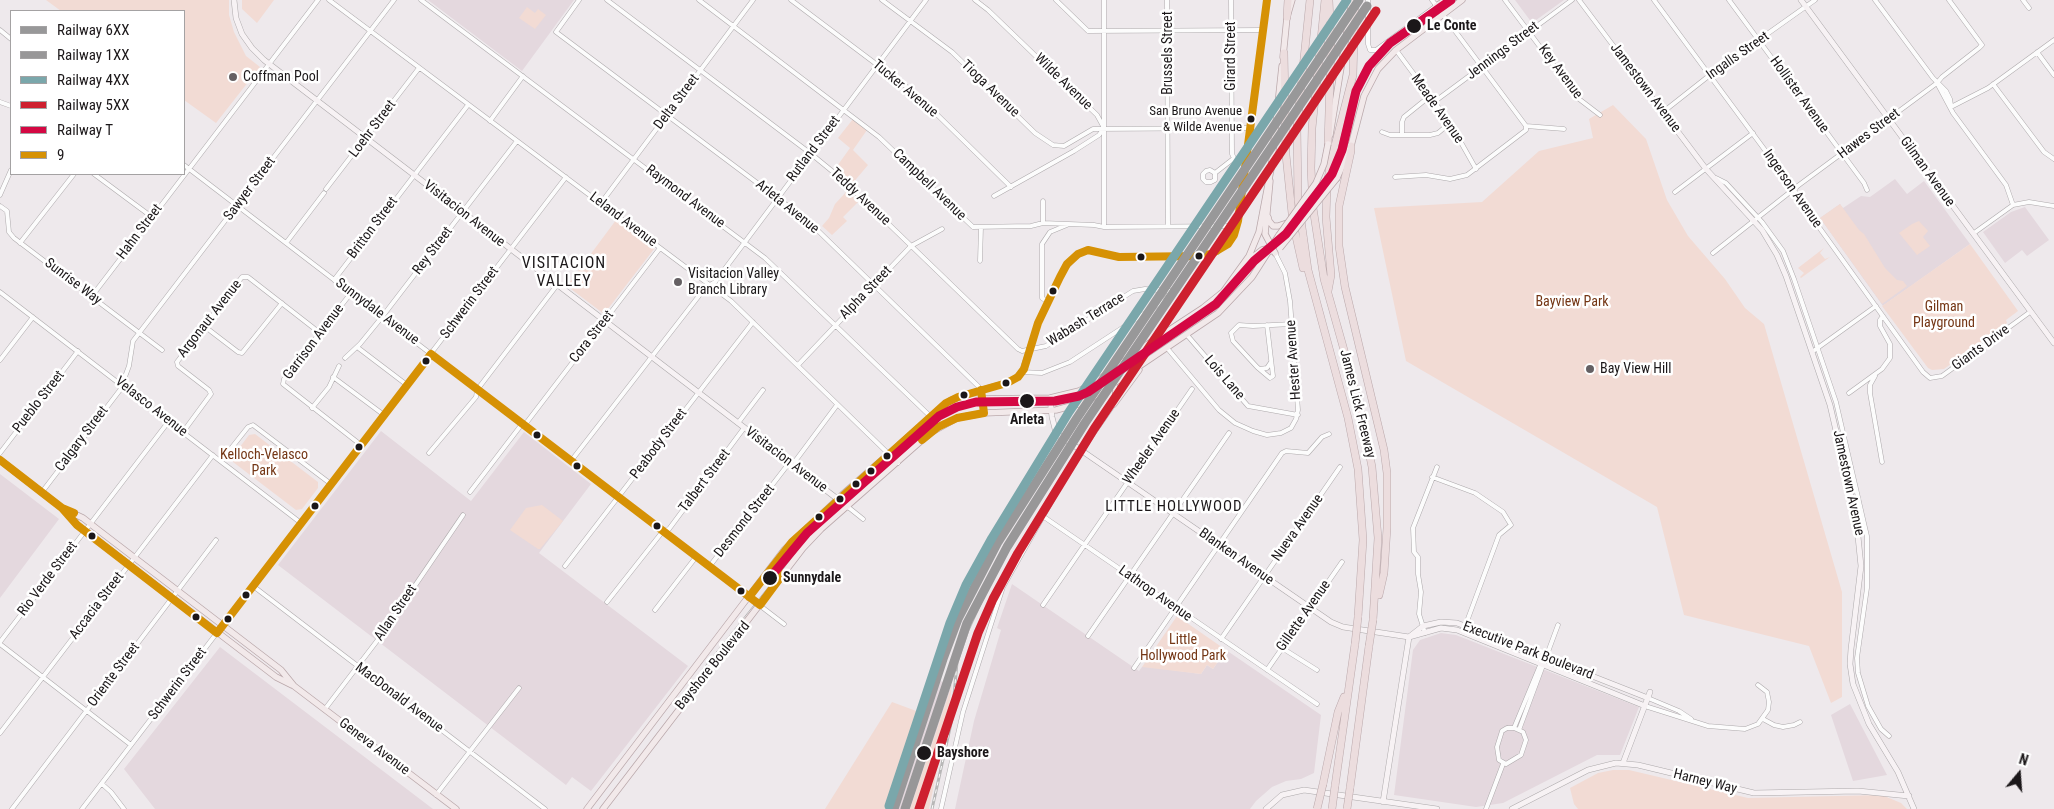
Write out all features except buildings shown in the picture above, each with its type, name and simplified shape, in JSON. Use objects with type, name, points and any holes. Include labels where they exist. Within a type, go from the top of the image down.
[{"type":"highway","points":[[1288,0],[1288,17]]},
{"type":"highway","name":"James Lick Freeway","points":[[1310,0],[1298,117],[1296,168],[1302,234],[1315,300],[1348,418],[1358,469],[1362,510],[1363,551],[1358,617],[1332,809]]},
{"type":"highway","name":"James Lick Freeway","points":[[1325,0],[1312,118],[1311,168],[1316,234],[1328,294],[1360,407],[1374,477],[1378,538],[1373,620],[1347,809]]},
{"type":"highway","points":[[1328,144],[1331,46],[1329,0]]},
{"type":"highway","points":[[1328,294],[1332,276],[1326,222],[1327,187],[1330,165],[1352,75],[1353,0]]},
{"type":"highway","points":[[1284,53],[1285,141],[1292,215],[1299,254],[1315,300]]},
{"type":"highway","points":[[1351,146],[1339,206],[1339,246],[1345,286],[1384,450],[1388,484],[1388,522],[1384,573],[1373,620]]},
{"type":"highway","points":[[1317,809],[1338,712],[1349,685]]},
{"type":"main road","name":"Bayshore Boulevard","points":[[587,809],[784,550],[931,417],[955,404],[983,398],[1050,398],[1079,391],[1210,303],[1222,292],[1252,248],[1259,232],[1270,169],[1288,17],[1292,0]]},
{"type":"main road","name":"Bayshore Boulevard","points":[[603,809],[686,698],[809,541],[938,428],[957,418],[984,413],[1051,411],[1082,403],[1142,366],[1224,308],[1246,284],[1272,250],[1279,235],[1316,183],[1324,164],[1353,0]]},
{"type":"main road","points":[[1436,6],[1446,0]]},
{"type":"main road","points":[[1240,267],[1259,251],[1280,248],[1337,178],[1351,146],[1368,87],[1384,61],[1462,0]]},
{"type":"main road","points":[[1270,169],[1265,234],[1272,250]]},
{"type":"main road","points":[[1267,212],[1270,224],[1278,226],[1287,223]]},
{"type":"main road","points":[[1114,404],[1142,366]]},
{"type":"main road","points":[[1107,373],[1114,384],[1117,396],[1114,404]]},
{"type":"main road","points":[[931,417],[951,400],[981,390]]},
{"type":"main road","name":"Geneva Avenue","points":[[0,460],[62,508],[90,524],[281,670],[294,686]]},
{"type":"main road","name":"Geneva Avenue","points":[[62,508],[85,531],[217,633],[276,677],[294,686],[455,809]]},
{"type":"street","name":"Visitacion Avenue","points":[[234,0],[236,18],[242,34],[252,48],[269,64],[863,519]]},
{"type":"street","points":[[269,64],[318,0]]},
{"type":"street","name":"Leland Avenue","points":[[329,0],[731,301],[898,463]]},
{"type":"street","name":"Sawyer Street","points":[[122,385],[129,366],[132,345],[140,333],[394,0]]},
{"type":"street","name":"Raymond Avenue","points":[[422,0],[766,258],[931,417]]},
{"type":"street","name":"Arleta Avenue","points":[[579,0],[556,32],[808,221],[974,381],[981,390],[984,413]]},
{"type":"street","name":"Teddy Avenue","points":[[607,0],[843,180],[1018,349],[1030,350]]},
{"type":"street","name":"Campbell Avenue","points":[[699,0],[879,137],[973,227],[1043,224],[1094,224],[1104,227],[1237,226]]},
{"type":"street","name":"Delta Street","points":[[601,203],[753,0]]},
{"type":"street","name":"Tucker Avenue","points":[[791,0],[916,94],[1011,188]]},
{"type":"street","name":"Tioga Avenue","points":[[882,0],[952,52],[1035,133],[1047,142],[1064,146],[1093,129],[1104,128]]},
{"type":"street","name":"Rutland Street","points":[[571,462],[704,288],[715,282],[926,0]]},
{"type":"street","name":"Wilde Avenue","points":[[975,0],[988,10],[1097,115],[1104,128]]},
{"type":"street","points":[[1056,0],[1088,31],[1263,30]]},
{"type":"street","points":[[1104,0],[1104,227]]},
{"type":"street","name":"Brussels Street","points":[[1167,0],[1168,226]]},
{"type":"street","name":"Girard Street","points":[[1231,0],[1231,128],[1233,159]]},
{"type":"street","points":[[981,390],[1012,381],[1022,372],[1038,323],[1067,264],[1084,251],[1095,251],[1119,257],[1205,256],[1217,252],[1228,244],[1237,226],[1267,0]]},
{"type":"street","points":[[1368,0],[1368,44],[1370,50],[1376,50],[1436,6]]},
{"type":"street","points":[[1432,0],[1526,126],[1564,129]]},
{"type":"street","name":"Key Avenue","points":[[1505,0],[1579,99],[1600,116]]},
{"type":"street","name":"Jennings Street","points":[[1434,102],[1572,0]]},
{"type":"street","name":"Jamestown Avenue","points":[[1579,0],[1705,168],[1778,243],[1787,260],[1836,402],[1867,536],[1868,567],[1857,658],[1858,673],[1868,706],[1881,729],[1889,736]]},
{"type":"street","name":"Ingerson Avenue","points":[[1654,0],[1753,133],[1882,316],[1923,372],[1930,378]]},
{"type":"street","name":"Hollister Avenue","points":[[1728,0],[1864,183],[1867,190]]},
{"type":"street","name":"Gilman Avenue","points":[[1801,0],[2054,343]]},
{"type":"street","name":"Ingalls Street","points":[[1663,112],[1710,75],[1815,0]]},
{"type":"street","points":[[1875,0],[1937,83],[1951,107],[2006,185],[2013,205]]},
{"type":"street","name":"Hawes Street","points":[[1713,254],[1794,190],[1937,83],[1982,46],[1949,0]]},
{"type":"street","points":[[2023,0],[2029,8]]},
{"type":"street","points":[[0,30],[10,38]]},
{"type":"street","points":[[1951,107],[1994,84],[2054,40]]},
{"type":"street","name":"Meade Avenue","points":[[1396,50],[1450,123],[1476,169]]},
{"type":"street","points":[[2037,52],[2054,75]]},
{"type":"street","name":"Hahn Street","points":[[185,174],[269,64]]},
{"type":"street","name":"Loehr Street","points":[[286,243],[419,68]]},
{"type":"street","points":[[490,121],[523,76]]},
{"type":"street","points":[[1994,84],[2044,152],[2054,159]]},
{"type":"street","points":[[1402,135],[1404,117],[1430,96]]},
{"type":"street","name":"Britton Street","points":[[334,280],[468,105]]},
{"type":"street","points":[[1382,132],[1390,135],[1430,135],[1438,133],[1450,123]]},
{"type":"street","points":[[1395,176],[1426,175],[1450,179],[1467,175],[1524,134],[1526,126]]},
{"type":"street","points":[[994,196],[1074,151],[1098,135],[1104,128],[1251,128]]},
{"type":"street","points":[[1675,192],[1753,133]]},
{"type":"street","name":"Rey Street","points":[[345,358],[357,347],[382,317],[517,141]]},
{"type":"street","points":[[1215,173],[1233,159],[1246,162]]},
{"type":"street","name":"Sunnydale Avenue","points":[[185,166],[784,624]]},
{"type":"street","points":[[0,195],[10,172]]},
{"type":"street","points":[[20,243],[73,175]]},
{"type":"street","points":[[95,175],[152,218]]},
{"type":"street","name":"Hahn Street","points":[[92,296],[184,175]]},
{"type":"street","name":"Schwerin Street","points":[[82,809],[566,177]]},
{"type":"street","points":[[1043,201],[1043,224]]},
{"type":"street","points":[[1974,233],[2013,205],[2030,202],[2054,206]]},
{"type":"street","name":"Sunrise Way","points":[[0,206],[7,211],[9,232],[20,243],[162,350]]},
{"type":"street","name":"Jamestown Avenue","points":[[1756,220],[1781,263],[1830,404],[1850,486],[1861,553],[1860,589],[1851,649],[1852,677],[1869,724],[1898,772],[1914,809]]},
{"type":"street","points":[[1048,302],[1042,298],[1042,244],[1050,232],[1067,225]]},
{"type":"street","points":[[980,227],[980,261]]},
{"type":"street","name":"Alpha Street","points":[[798,365],[911,246],[942,229]]},
{"type":"street","name":"Cora Street","points":[[470,492],[660,248]]},
{"type":"street","name":"Hester Avenue","points":[[1167,348],[1219,410],[1244,428],[1267,435],[1281,433],[1290,428],[1298,415],[1288,282],[1272,250]]},
{"type":"street","name":"Argonaut Avenue","points":[[183,432],[211,396],[209,390],[177,364],[178,360],[244,276],[248,277],[320,333]]},
{"type":"street","points":[[429,453],[476,397],[478,390],[557,285]]},
{"type":"street","name":"Wabash Terrace","points":[[1022,372],[1042,373],[1070,362],[1165,300],[1171,290],[1145,289],[1133,291],[1054,342],[1038,349],[1030,350]]},
{"type":"street","name":"Velasco Avenue","points":[[0,292],[301,523]]},
{"type":"street","name":"Garrison Avenue","points":[[351,293],[283,382],[284,386],[361,445]]},
{"type":"street","points":[[204,326],[238,352],[242,353],[282,303]]},
{"type":"street","points":[[1812,352],[1876,306]]},
{"type":"street","name":"Giants Drive","points":[[1930,378],[1942,376],[2030,312]]},
{"type":"street","points":[[1882,316],[1880,326],[1890,344],[1891,354],[1888,362],[1872,380],[1870,389],[1882,462]]},
{"type":"street","points":[[0,360],[34,317]]},
{"type":"street","name":"Peabody Street","points":[[565,566],[753,322]]},
{"type":"street","points":[[1267,325],[1272,376],[1270,378],[1233,341],[1231,336],[1232,330],[1240,325],[1292,324]]},
{"type":"street","name":"Lois Lane","points":[[1187,335],[1248,406],[1298,415]]},
{"type":"street","points":[[357,347],[407,385]]},
{"type":"street","name":"Pueblo Street","points":[[0,452],[78,351]]},
{"type":"street","points":[[1260,369],[1267,368],[1271,360]]},
{"type":"street","points":[[312,408],[329,387],[339,366]]},
{"type":"street","points":[[1849,393],[1878,372]]},
{"type":"street","points":[[333,377],[384,416]]},
{"type":"street","name":"Calgary Street","points":[[42,492],[122,385]]},
{"type":"street","name":"Wheeler Avenue","points":[[1043,604],[1192,389]]},
{"type":"street","points":[[738,423],[763,390]]},
{"type":"street","name":"Blanken Avenue","points":[[1050,398],[1056,433],[1310,608],[1343,627],[1409,637]]},
{"type":"street","points":[[1830,404],[1836,402]]},
{"type":"street","points":[[941,809],[963,712],[1003,587],[1082,450],[1114,404]]},
{"type":"street","name":"Desmond Street","points":[[709,567],[786,467],[796,460],[837,405]]},
{"type":"street","name":"Rio Verde Street","points":[[0,643],[169,421]]},
{"type":"street","points":[[221,461],[248,427],[253,425],[331,484]]},
{"type":"street","name":"Talbert Street","points":[[607,602],[663,531],[669,529],[744,428]]},
{"type":"street","points":[[1088,636],[1229,433]]},
{"type":"street","points":[[1134,668],[1282,453],[1286,451],[1308,453],[1322,437],[1329,434]]},
{"type":"street","name":"Accacia Street","points":[[0,733],[213,455]]},
{"type":"street","name":"Nueva Avenue","points":[[1221,639],[1340,467]]},
{"type":"street","points":[[1425,632],[1419,614],[1421,592],[1418,557],[1414,552],[1413,528],[1437,467]]},
{"type":"street","points":[[1432,477],[1475,493],[1503,512],[1511,525],[1499,535],[1464,629]]},
{"type":"street","points":[[1850,486],[1856,486]]},
{"type":"street","name":"Allan Street","points":[[325,709],[380,637],[463,515]]},
{"type":"street","name":"Lathrop Avenue","points":[[1044,516],[1317,704]]},
{"type":"street","name":"Oriente Street","points":[[12,809],[216,540]]},
{"type":"street","name":"Desmond Street","points":[[655,610],[696,557]]},
{"type":"street","name":"Gillette Avenue","points":[[1267,670],[1342,562]]},
{"type":"street","name":"MacDonald Avenue","points":[[253,586],[544,809]]},
{"type":"street","name":"Executive Park Boulevard","points":[[1409,637],[1423,626],[1447,622],[1645,706]]},
{"type":"street","points":[[1516,729],[1558,625]]},
{"type":"street","name":"Executive Park Boulevard","points":[[1409,637],[1447,628],[1464,629]]},
{"type":"street","points":[[1382,802],[1409,637]]},
{"type":"street","points":[[0,643],[131,745]]},
{"type":"street","points":[[1282,648],[1317,670]]},
{"type":"street","name":"Executive Park Boulevard","points":[[1543,662],[1648,698]]},
{"type":"street","points":[[1645,706],[1708,726],[1741,729],[1755,726],[1767,714],[1769,702],[1767,692],[1758,685]]},
{"type":"street","points":[[436,794],[519,688]]},
{"type":"street","points":[[1623,763],[1650,692]]},
{"type":"street","points":[[1648,698],[1672,707],[1692,720]]},
{"type":"street","points":[[1669,714],[1672,707]]},
{"type":"street","points":[[1763,719],[1783,727],[1794,726],[1800,722]]},
{"type":"street","points":[[1508,728],[1516,729],[1525,734],[1526,740],[1522,753],[1511,763],[1503,764],[1498,757],[1497,743],[1502,731],[1508,728]]},
{"type":"street","name":"Harney Way","points":[[1512,809],[1588,770],[1608,764],[1623,763],[1754,793],[1858,791],[1909,796]]},
{"type":"street","points":[[1486,809],[1503,764]]},
{"type":"street","points":[[102,784],[124,809]]},
{"type":"street","points":[[1266,809],[1277,798],[1295,791],[1310,791],[1437,809]]},
{"type":"shaded area","points":[[428,0],[574,0],[522,71]]},
{"type":"shaded area","points":[[1515,0],[1564,0],[1532,23]]},
{"type":"shaded area","points":[[1895,179],[1907,194],[1924,181],[1970,244],[1883,306],[1820,218],[1840,204],[1843,208],[1861,196],[1870,197]]},
{"type":"shaded area","points":[[2025,207],[2049,240],[2027,256],[2022,250],[2005,263],[1983,232],[2011,212]]},
{"type":"shaded area","points":[[381,431],[471,501],[524,432],[591,484],[539,553],[688,666],[591,791],[572,777],[566,785],[278,565]]},
{"type":"shaded area","points":[[0,474],[59,519],[0,598]]},
{"type":"shaded area","points":[[1012,584],[1139,671],[1142,667],[1150,667],[1201,674],[1207,665],[1213,669],[1226,650],[1321,715],[1314,773],[1301,779],[1286,781],[1272,787],[1250,809],[955,809],[974,721],[1001,630],[997,628]]},
{"type":"shaded area","points":[[1441,633],[1456,635],[1639,707],[1620,755],[1597,755],[1503,803],[1476,807],[1394,795],[1413,650],[1420,640]]},
{"type":"shaded area","points":[[220,647],[433,809],[155,809],[124,769]]},
{"type":"shaded area","points":[[931,678],[952,685],[910,809],[888,809]]},
{"type":"shaded area","points":[[1850,704],[1887,775],[1853,781],[1831,715]]},
{"type":"green space","points":[[46,0],[229,0],[229,15],[234,32],[246,56],[260,67],[216,123],[185,101],[185,10],[60,10]]},
{"type":"green space","points":[[242,0],[274,0],[257,23],[242,9]]},
{"type":"green space","points":[[527,7],[535,13],[538,9],[546,15],[535,29],[519,18]]},
{"type":"green space","name":"Bayview Park","points":[[1613,105],[1646,139],[1667,200],[1688,236],[1725,279],[1745,308],[1764,324],[1842,592],[1842,697],[1831,703],[1809,646],[1684,615],[1657,507],[1406,361],[1374,208],[1482,202],[1539,151],[1593,138],[1589,119]]},
{"type":"green space","points":[[853,119],[867,130],[853,150],[868,165],[852,184],[835,169],[850,148],[838,138]]},
{"type":"green space","points":[[847,191],[858,202],[843,217],[847,221],[832,235],[822,226],[829,218],[835,204]]},
{"type":"green space","points":[[1840,204],[1864,234],[1885,268],[1897,280],[1903,281],[1907,286],[1882,304],[1820,218]]},
{"type":"green space","points":[[616,220],[654,249],[604,314],[567,286]]},
{"type":"green space","points":[[1919,221],[1928,231],[1923,237],[1930,246],[1917,255],[1899,233]]},
{"type":"green space","name":"Gilman Playground","points":[[1970,244],[2018,311],[2006,320],[2007,323],[1944,369],[1932,370],[1928,368],[1882,306]]},
{"type":"green space","points":[[1824,248],[1820,253],[1825,259],[1830,257],[1801,278],[1804,273],[1798,268]]},
{"type":"green space","name":"Kelloch-Velasco Park","points":[[255,434],[318,482],[318,488],[302,509],[296,510],[233,462],[233,456],[249,435]]},
{"type":"green space","points":[[542,505],[563,521],[538,549],[510,530],[526,508]]},
{"type":"green space","name":"Little Hollywood Park","points":[[1177,616],[1226,650],[1213,669],[1207,665],[1201,674],[1142,667]]},
{"type":"green space","points":[[952,685],[947,723],[929,809],[910,809]]},
{"type":"green space","points":[[892,702],[919,712],[888,809],[825,809]]},
{"type":"green space","points":[[1613,770],[1629,770],[1748,798],[1882,795],[1901,803],[1907,809],[1578,809],[1574,804],[1570,788],[1598,773]]},
{"type":"tram line","points":[[702,670],[790,560]]},
{"type":"railway","points":[[932,809],[952,719],[957,662],[968,630],[1010,539]]},
{"type":"rail line","name":"4XX","points":[[889,806],[950,623],[966,585],[992,538],[1069,412],[1347,0]]},
{"type":"rail line","name":"6XX","points":[[894,809],[958,619],[998,542],[1077,418],[1359,0]]},
{"type":"rail line","name":"T","points":[[768,580],[807,533],[939,416],[957,407],[976,402],[1055,401],[1079,396],[1088,392],[1216,304],[1254,261],[1286,234],[1332,174],[1342,150],[1356,91],[1369,66],[1390,43],[1451,0]]},
{"type":"rail line","name":"1XX","points":[[905,809],[967,623],[1007,547],[1085,423],[1367,6]]},
{"type":"rail line","name":"5XX","points":[[919,809],[978,633],[993,599],[1018,553],[1094,429],[1376,11]]},
{"type":"transit line","name":"9","points":[[749,597],[792,542],[946,403],[958,397],[1007,383],[1018,377],[1024,369],[1038,323],[1060,277],[1067,264],[1078,254],[1088,250],[1119,257],[1198,256],[1211,254],[1228,244],[1234,235],[1238,221],[1267,0]]},
{"type":"transit line","name":"9","points":[[431,354],[760,605],[783,574]]},
{"type":"transit line","name":"9","points":[[62,508],[77,525],[217,633],[431,354]]},
{"type":"transit line","name":"9","points":[[922,440],[938,427],[957,418],[984,413],[981,390]]},
{"type":"transit line","name":"9","points":[[0,460],[62,508],[74,513]]},
{"type":"place","name":"Le Conte","points":[[1414,26]]},
{"type":"place","name":"Coffman Pool","points":[[233,77]]},
{"type":"place","name":"San Bruno Avenue & Wilde Avenue","points":[[1251,119]]},
{"type":"place","name":"Visitacion Valley Branch Library","points":[[678,282]]},
{"type":"place","name":"Bay View Hill","points":[[1590,369]]},
{"type":"place","name":"Arleta","points":[[1027,401]]},
{"type":"place","name":"Sunnydale","points":[[770,578]]},
{"type":"place","name":"Bayshore","points":[[924,753]]},
{"type":"district","name":"VISITACION VALLEY","points":[[564,273]]},
{"type":"district","name":"LITTLE HOLLYWOOD","points":[[1174,507]]}]
